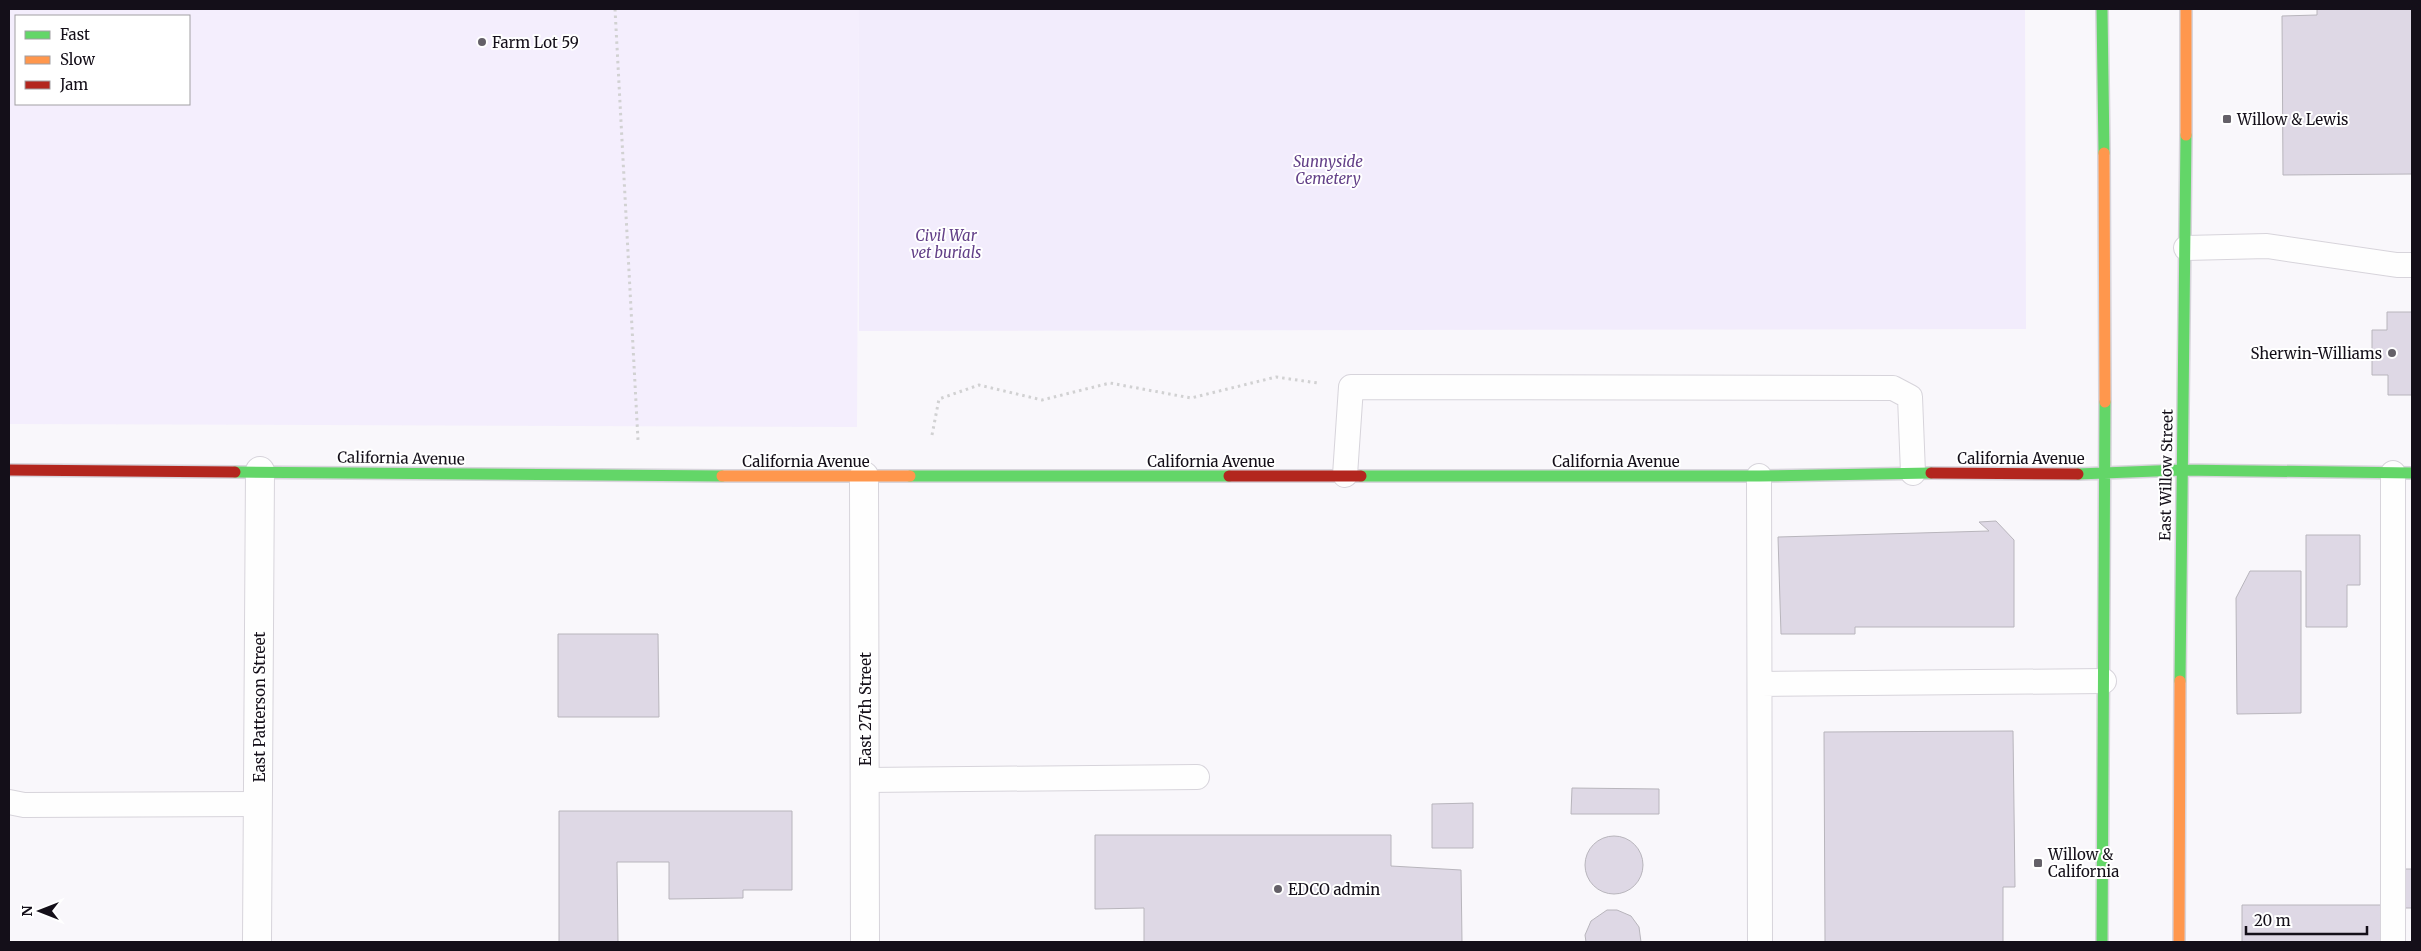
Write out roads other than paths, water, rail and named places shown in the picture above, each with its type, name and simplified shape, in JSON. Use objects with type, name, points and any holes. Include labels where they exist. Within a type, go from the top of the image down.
[{"type":"street","points":[[2102,9],[2105,184],[2102,942]]},
{"type":"street","name":"East Willow Street","points":[[2179,942],[2181,470],[2186,248],[2186,9]]},
{"type":"street","name":"California Avenue","points":[[9,470],[640,476],[1759,476],[1913,473],[2105,474],[2181,470],[2402,473]]},
{"type":"street","name":"East Patterson Street","points":[[257,942],[260,472]]},
{"type":"street","name":"East 27th Street","points":[[864,476],[865,942]]},
{"type":"lane","points":[[2186,248],[2266,246],[2398,265],[2412,265]]},
{"type":"lane","points":[[1345,475],[1351,387],[1892,388],[1910,397],[1913,473]]},
{"type":"lane","points":[[2393,942],[2402,473]]},
{"type":"lane","points":[[1759,476],[1761,684],[1760,942]]},
{"type":"lane","points":[[1761,684],[2104,680]]},
{"type":"lane","points":[[866,780],[1197,778]]},
{"type":"lane","points":[[9,802],[24,805],[258,804]]},
{"type":"place","name":"Farm Lot 59","points":[[482,42]]},
{"type":"place","name":"Willow & Lewis","points":[[2227,119]]},
{"type":"place","name":"Sherwin-Williams","points":[[2392,353]]},
{"type":"place","name":"Willow & California","points":[[2038,863]]},
{"type":"place","name":"EDCO admin","points":[[1278,889]]},
{"type":"park label","name":"Sunnyside Cemetery","points":[[1328,170]]},
{"type":"park label","name":"Civil War vet burials","points":[[946,244]]}]
